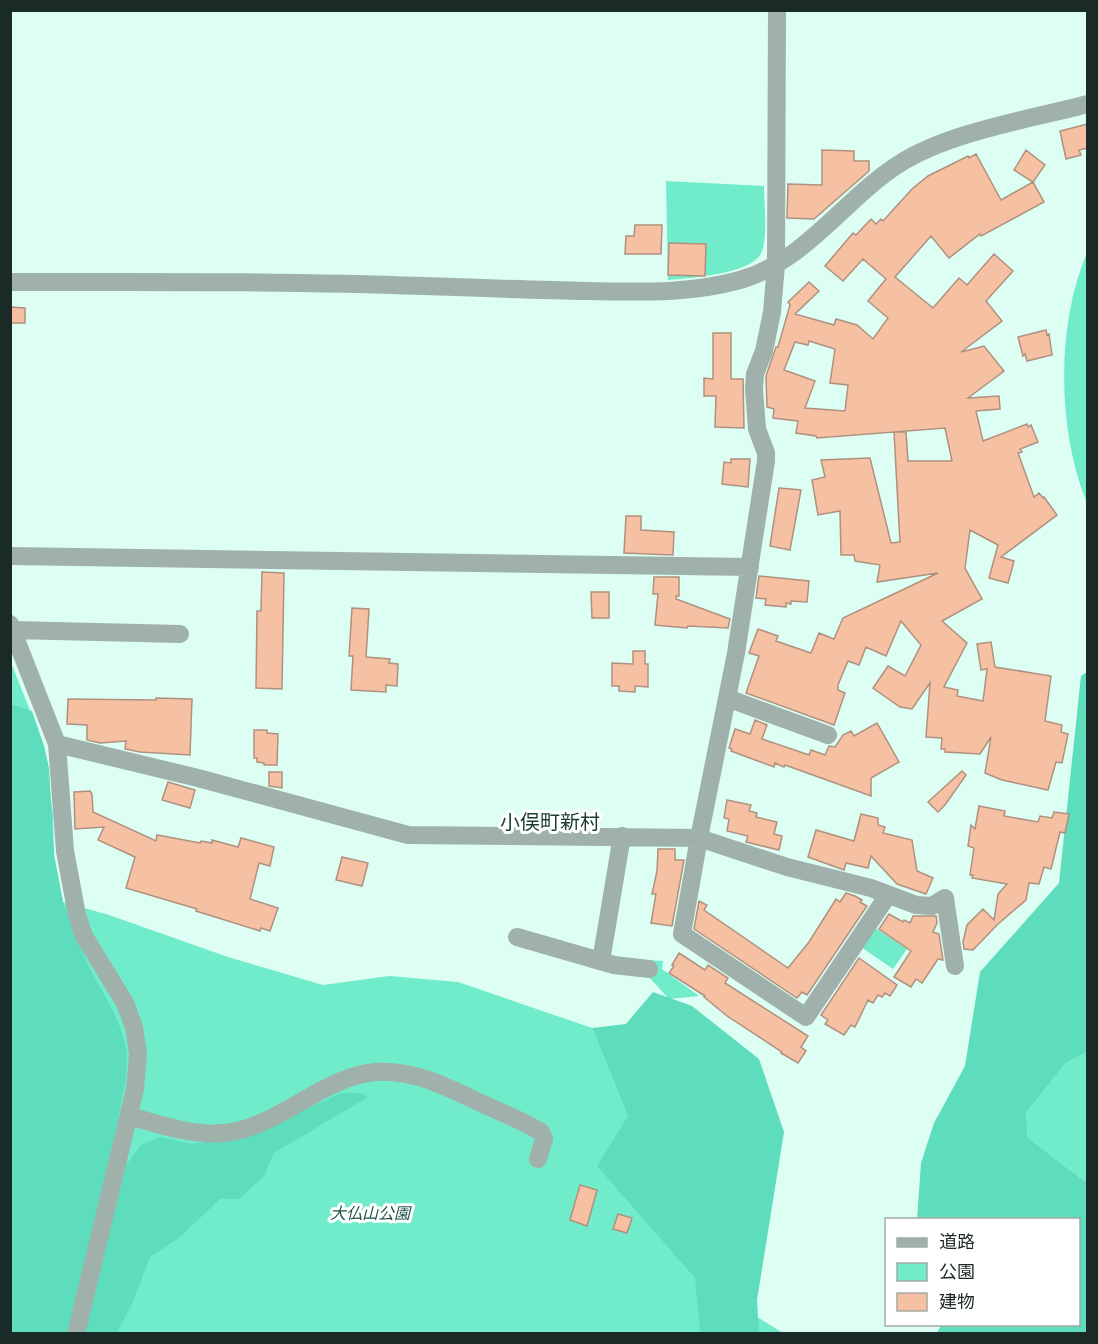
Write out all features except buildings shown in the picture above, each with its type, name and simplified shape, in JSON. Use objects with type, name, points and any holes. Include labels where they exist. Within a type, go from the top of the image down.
[{"type":"street","points":[[777,10],[776,265],[772,312],[764,351],[755,374],[757,429],[766,453],[750,567],[682,934],[806,1017],[888,895]]},
{"type":"street","points":[[10,282],[420,286],[660,293],[724,284],[758,274],[776,265],[818,233],[876,181],[918,154],[959,137],[1088,104]]},
{"type":"street","points":[[10,556],[750,567]]},
{"type":"street","points":[[76,1334],[129,1116],[136,1082],[138,1054],[134,1027],[125,1003],[84,936],[77,915],[65,851],[57,744],[12,627],[180,634]]},
{"type":"street","points":[[727,698],[828,735]]},
{"type":"street","points":[[57,744],[198,778],[408,835],[699,838],[742,854],[924,907],[932,906],[945,898],[955,966]]},
{"type":"street","points":[[601,961],[622,836]]},
{"type":"street","points":[[517,937],[614,965],[649,969]]},
{"type":"street","points":[[129,1116],[188,1131],[224,1133],[266,1120],[336,1082],[364,1074],[401,1072],[443,1085],[537,1130],[543,1134],[544,1138],[538,1159]]},
{"type":"green space","points":[[666,181],[764,186],[765,236],[762,251],[757,259],[735,270],[668,280]]},
{"type":"green space","points":[[1087,253],[1087,503],[1070,444],[1064,378],[1065,344],[1070,312],[1077,281]]},
{"type":"green space","name":"大仏山公園","points":[[10,660],[44,746],[53,814],[54,855],[63,902],[109,915],[228,957],[323,985],[389,976],[458,982],[592,1028],[695,1278],[783,1333],[11,1333]]},
{"type":"green space","points":[[1087,672],[1087,1052],[1066,1063],[1026,1113],[1028,1138],[1087,1183],[1088,1329],[1086,1333],[937,1333],[940,1326],[1080,1326],[1080,1218],[917,1218],[921,1163],[934,1123],[965,1066],[980,972],[1059,883],[1081,676]]},
{"type":"green space","points":[[10,704],[32,711],[44,746],[49,768],[54,855],[63,902],[88,965],[122,1032],[127,1053],[126,1080],[109,1162],[127,1164],[141,1145],[160,1137],[191,1144],[249,1136],[341,1093],[361,1093],[368,1097],[274,1153],[264,1176],[239,1199],[220,1199],[180,1237],[150,1257],[132,1304],[117,1333],[11,1333]]},
{"type":"green space","points":[[874,927],[907,949],[893,969],[861,947]]},
{"type":"green space","points":[[650,960],[663,961],[662,969],[699,996],[669,999],[648,976]]},
{"type":"green space","points":[[653,992],[692,1006],[759,1059],[784,1132],[757,1300],[759,1333],[700,1333],[695,1278],[597,1166],[628,1116],[592,1028],[626,1024]]},
{"type":"green space","points":[[1087,1052],[1087,1183],[1028,1138],[1026,1113],[1066,1063]]},
{"type":"district","name":"小俣町新村","points":[[550,822]]}]
